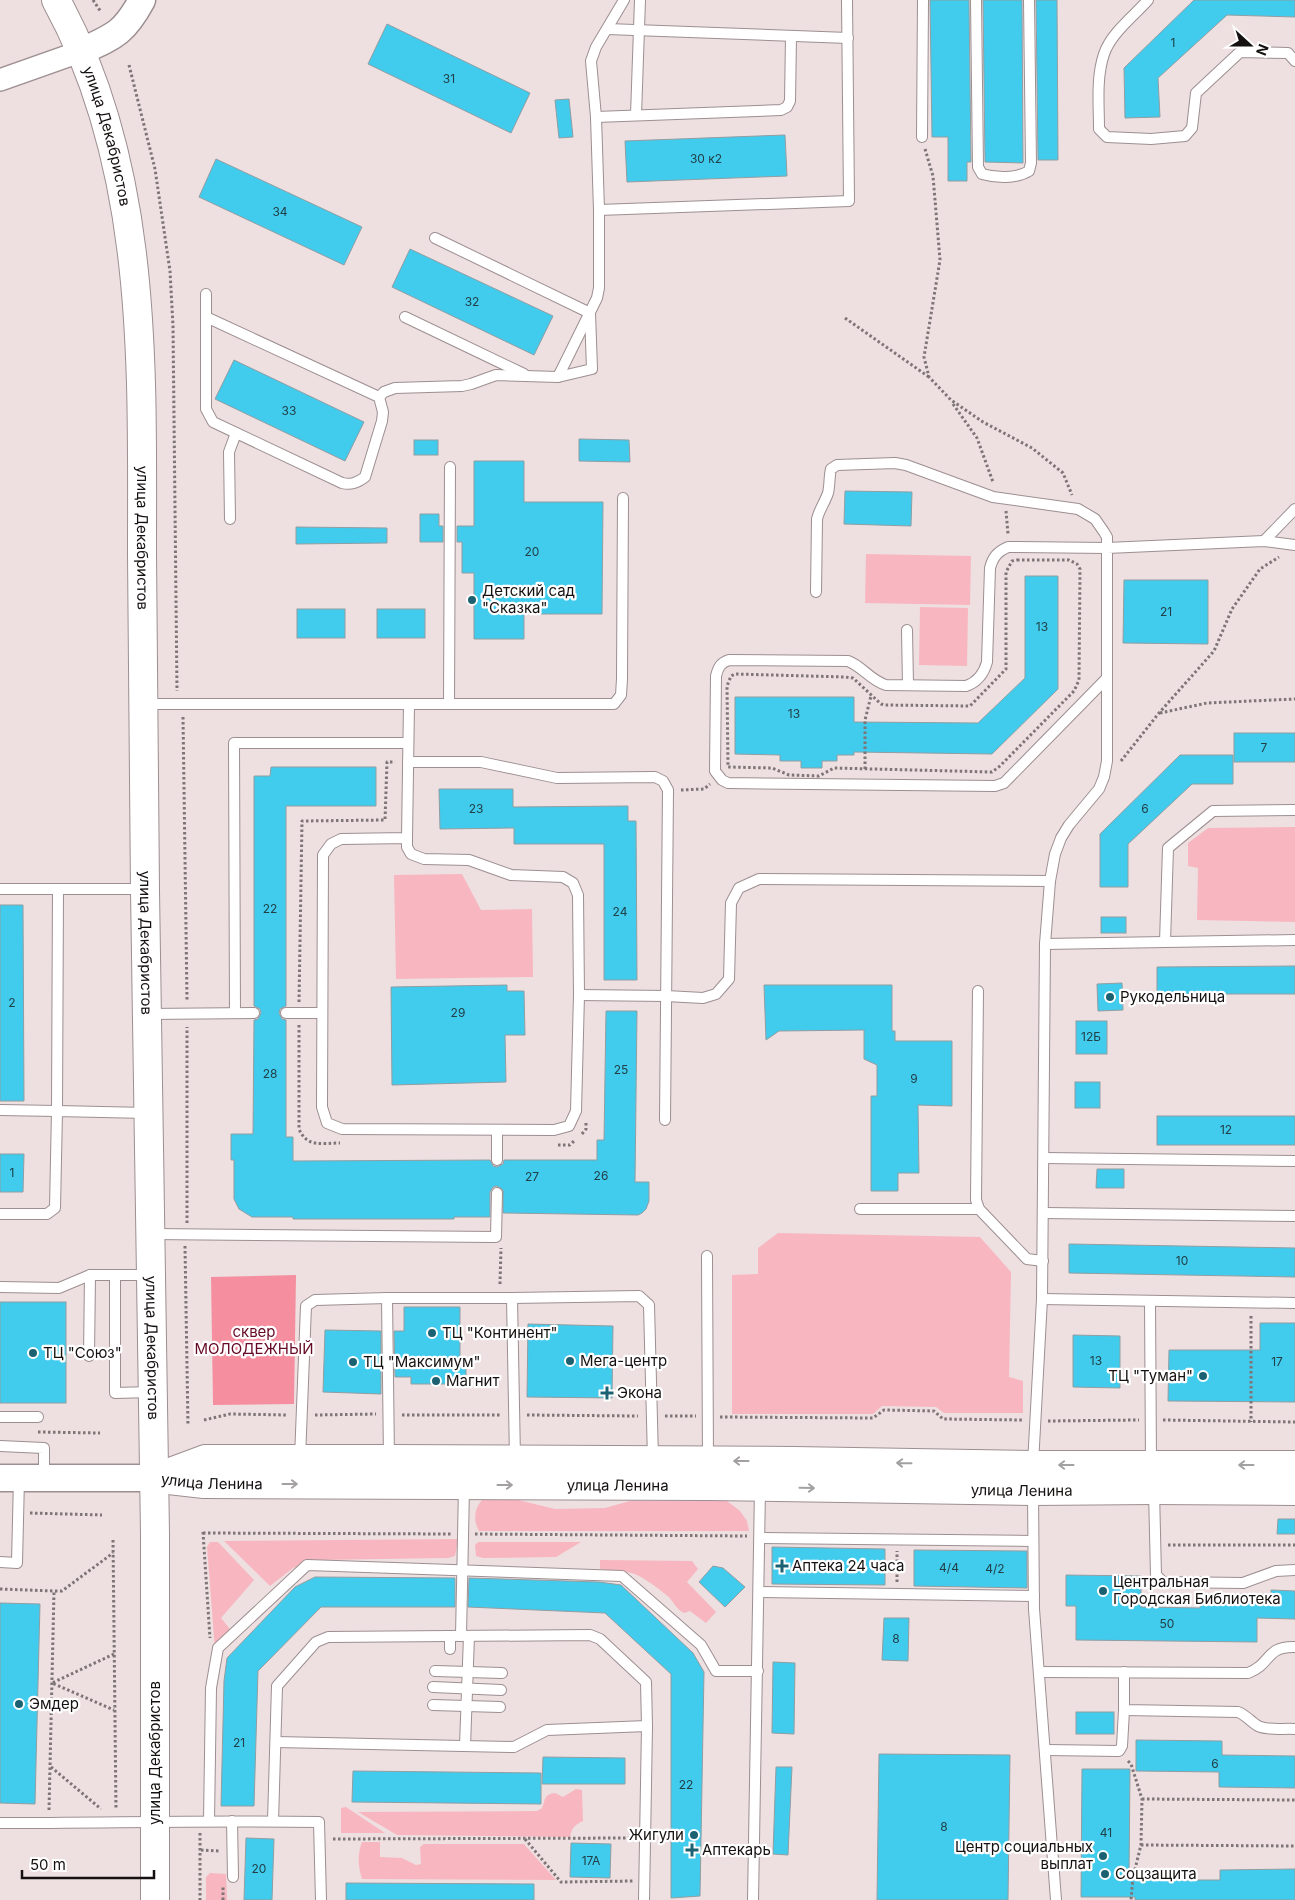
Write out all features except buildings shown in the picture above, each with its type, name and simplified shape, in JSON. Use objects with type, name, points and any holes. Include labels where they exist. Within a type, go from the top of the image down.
[{"type":"main road","name":"улица Декабристов","points":[[56,0],[82,50],[102,109],[118,167],[129,220],[136,276],[142,420],[145,890],[154,1478],[155,1900]]},
{"type":"main road","name":"улица Ленина","points":[[154,1478],[205,1459],[653,1460],[760,1488],[1033,1478],[1152,1477],[1295,1465]]},
{"type":"main road","name":"улица Ленина","points":[[154,1478],[204,1484],[464,1485],[708,1473],[1033,1478]]},
{"type":"main road","name":"улица Ленина","points":[[1152,1477],[1295,1491]]},
{"type":"street","points":[[0,80],[82,50],[110,37],[123,29],[134,15],[142,0]]},
{"type":"street","points":[[21,1478],[154,1478]]},
{"type":"lane","points":[[558,377],[597,298],[599,288],[599,210],[592,61],[596,47],[624,0]]},
{"type":"lane","points":[[636,115],[640,0]]},
{"type":"lane","points":[[599,210],[849,201],[848,0]]},
{"type":"lane","points":[[922,137],[923,0]]},
{"type":"lane","points":[[976,0],[978,167],[982,174],[991,176],[1021,176],[1029,171],[1031,164],[1030,0]]},
{"type":"lane","points":[[1148,0],[1112,38],[1104,53],[1099,73],[1099,129],[1107,137],[1151,139],[1185,136],[1192,128],[1196,93],[1240,52],[1288,53],[1295,61]]},
{"type":"lane","points":[[607,29],[848,38]]},
{"type":"lane","points":[[596,117],[781,110],[787,107],[790,101],[791,36]]},
{"type":"lane","points":[[435,238],[590,313]]},
{"type":"lane","points":[[206,294],[206,409],[213,422],[342,483],[350,484],[358,482],[368,470],[382,421],[383,412],[379,397]]},
{"type":"lane","points":[[379,397],[384,392],[395,388],[462,386],[496,375],[558,377],[592,369],[590,313]]},
{"type":"lane","points":[[206,317],[379,397]]},
{"type":"lane","points":[[405,317],[527,376]]},
{"type":"lane","points":[[230,519],[229,452],[236,433]]},
{"type":"lane","points":[[816,592],[817,519],[819,510],[826,499],[831,469],[837,465],[895,463],[906,465],[994,497],[1078,510],[1095,519],[1107,537],[1107,761],[1104,777],[1099,789],[1069,825],[1061,838],[1055,854],[1050,881],[1045,944],[1044,1213],[1042,1299],[1033,1478],[1033,1541],[1034,1596],[1056,1900]]},
{"type":"lane","points":[[448,704],[450,467]]},
{"type":"lane","points":[[144,704],[614,704],[621,695],[622,679],[623,498]]},
{"type":"lane","points":[[1264,541],[1295,509]]},
{"type":"lane","points":[[1107,678],[1004,783],[995,786],[728,783],[718,777],[715,771],[716,676],[718,668],[723,662],[729,660],[848,661],[855,663],[879,683],[966,686],[974,683],[985,671],[987,662],[990,568],[993,559],[999,551],[1008,547],[1107,548],[1264,541],[1295,545]]},
{"type":"lane","points":[[908,630],[908,685]]},
{"type":"lane","points":[[407,838],[341,840],[331,844],[322,855],[322,1107],[327,1123],[342,1129],[554,1130],[569,1126],[576,1111],[578,895],[573,883],[563,877],[511,875],[469,860],[424,859],[411,854],[407,847],[408,704]]},
{"type":"lane","points":[[235,1013],[234,744],[408,743]]},
{"type":"lane","points":[[408,762],[482,762],[557,778],[654,777],[663,781],[668,790],[665,1120]]},
{"type":"lane","points":[[1165,942],[1168,848],[1213,811],[1295,810]]},
{"type":"lane","points":[[578,995],[703,998],[716,994],[729,979],[731,903],[739,888],[759,879],[1050,881]]},
{"type":"lane","points":[[0,889],[145,890]]},
{"type":"lane","points":[[0,1214],[47,1214],[55,1208],[58,889]]},
{"type":"lane","points":[[1045,944],[1295,940]]},
{"type":"lane","points":[[978,991],[976,1200],[979,1209],[1027,1259],[1043,1261]]},
{"type":"lane","points":[[147,1014],[254,1013]]},
{"type":"lane","points":[[286,1013],[322,1013]]},
{"type":"lane","points":[[0,1110],[148,1113]]},
{"type":"lane","points":[[497,1130],[497,1160]]},
{"type":"lane","points":[[1044,1158],[1295,1161]]},
{"type":"lane","points":[[150,1234],[496,1236],[497,1193]]},
{"type":"lane","points":[[860,1209],[979,1209]]},
{"type":"lane","points":[[1044,1213],[1295,1216]]},
{"type":"lane","points":[[707,1256],[708,1473]]},
{"type":"lane","points":[[0,1287],[59,1288],[90,1275],[151,1274]]},
{"type":"lane","points":[[89,1356],[90,1275]]},
{"type":"lane","points":[[115,1275],[115,1393],[153,1392]]},
{"type":"lane","points":[[300,1459],[306,1306],[315,1300],[639,1296],[649,1305],[653,1460]]},
{"type":"lane","points":[[387,1298],[389,1458]]},
{"type":"lane","points":[[512,1298],[515,1460]]},
{"type":"lane","points":[[1042,1299],[1295,1303]]},
{"type":"lane","points":[[1150,1301],[1152,1477],[1156,1575],[1163,1582],[1244,1583],[1276,1571],[1295,1570]]},
{"type":"lane","points":[[0,1417],[38,1417]]},
{"type":"lane","points":[[0,1446],[44,1448],[21,1478],[17,1563],[0,1562]]},
{"type":"lane","points":[[464,1485],[462,1570],[468,1672],[465,1746]]},
{"type":"lane","points":[[753,1900],[760,1488]]},
{"type":"lane","points":[[760,1538],[1033,1541]]},
{"type":"lane","points":[[209,1821],[211,1688],[218,1648],[307,1565],[622,1576],[701,1645],[716,1671],[758,1671]]},
{"type":"lane","points":[[759,1592],[1034,1596]]},
{"type":"lane","points":[[272,1821],[277,1686],[316,1642],[328,1637],[590,1635],[600,1639],[646,1682],[644,1900]]},
{"type":"lane","points":[[450,1636],[450,1649]]},
{"type":"lane","points":[[1040,1672],[1248,1673],[1256,1670],[1263,1664],[1274,1650],[1284,1646],[1295,1646]]},
{"type":"lane","points":[[435,1671],[502,1674]]},
{"type":"lane","points":[[1046,1750],[1120,1751],[1122,1746],[1124,1710],[1124,1672]]},
{"type":"lane","points":[[432,1687],[501,1690]]},
{"type":"lane","points":[[434,1705],[500,1707]]},
{"type":"lane","points":[[1124,1710],[1238,1712],[1265,1728],[1295,1729]]},
{"type":"lane","points":[[276,1742],[514,1747],[547,1730],[647,1726]]},
{"type":"lane","points":[[0,1823],[155,1821],[320,1822],[321,1900]]},
{"type":"lane","points":[[232,1821],[232,1877]]},
{"type":"path","points":[[93,0],[100,12]]},
{"type":"path","points":[[129,65],[155,169],[170,271],[174,610],[177,692],[184,718],[188,1213],[185,1235],[188,1426]]},
{"type":"path","points":[[922,137],[933,176],[940,260],[924,357],[929,377]]},
{"type":"path","points":[[846,318],[929,377],[951,400],[977,438],[1005,508],[1008,547]]},
{"type":"path","points":[[951,400],[983,422],[1032,448],[1063,474],[1078,510]]},
{"type":"path","points":[[1117,756],[1117,766],[1159,713],[1214,650],[1232,609],[1260,569],[1281,556]]},
{"type":"path","points":[[865,769],[865,720],[872,696]]},
{"type":"path","points":[[1159,713],[1207,704],[1295,699]]},
{"type":"path","points":[[668,790],[704,789],[718,777]]},
{"type":"path","points":[[299,1013],[300,1129],[302,1137],[309,1143],[348,1143]]},
{"type":"path","points":[[550,1144],[570,1145],[586,1129],[587,1120]]},
{"type":"path","points":[[1251,1303],[1252,1422]]},
{"type":"path","points":[[204,1420],[230,1414],[873,1418],[884,1410],[934,1411],[943,1419],[1295,1422]]},
{"type":"path","points":[[30,1432],[100,1433]]},
{"type":"path","points":[[18,1513],[102,1514]]},
{"type":"path","points":[[113,1540],[116,1823]]},
{"type":"path","points":[[897,1545],[897,1594]]},
{"type":"path","points":[[1155,1545],[1295,1545]]},
{"type":"path","points":[[0,1590],[62,1591],[113,1553]]},
{"type":"path","points":[[49,1814],[54,1591]]},
{"type":"path","points":[[52,1683],[114,1654]]},
{"type":"path","points":[[52,1683],[114,1710]]},
{"type":"path","points":[[1120,1751],[1131,1764],[1142,1799],[1141,1845],[1133,1877],[1131,1900]]},
{"type":"path","points":[[51,1767],[116,1823]]},
{"type":"path","points":[[1142,1799],[1295,1800]]},
{"type":"path","points":[[320,1839],[644,1838]]},
{"type":"path","points":[[525,1839],[561,1882],[643,1881]]},
{"type":"path","points":[[1141,1845],[1295,1846]]},
{"type":"path","points":[[200,1850],[200,1900]]},
{"type":"shaded area","points":[[866,554],[971,556],[970,605],[865,603]]},
{"type":"shaded area","points":[[920,607],[968,608],[967,666],[919,665]]},
{"type":"shaded area","points":[[1295,827],[1295,922],[1197,920],[1198,868],[1188,866],[1188,843],[1208,828]]},
{"type":"shaded area","points":[[462,874],[481,910],[532,909],[533,977],[396,979],[394,875]]},
{"type":"shaded area","points":[[778,1233],[980,1237],[1011,1272],[1009,1377],[1023,1381],[1023,1413],[944,1413],[936,1407],[882,1406],[873,1414],[732,1414],[732,1275],[758,1274],[758,1248]]},
{"type":"shaded area","points":[[514,1499],[555,1509],[605,1508],[630,1501],[727,1501],[740,1511],[747,1521],[749,1531],[479,1531],[476,1523],[476,1511],[482,1500]]},
{"type":"shaded area","points":[[458,1539],[455,1556],[448,1558],[315,1560],[293,1568],[270,1586],[224,1541]]},
{"type":"shaded area","points":[[210,1542],[218,1542],[254,1580],[221,1618],[230,1629],[215,1650],[207,1547]]},
{"type":"shaded area","points":[[478,1542],[581,1542],[556,1557],[483,1558],[476,1556],[475,1545]]},
{"type":"shaded area","points":[[600,1560],[692,1561],[698,1569],[687,1582],[716,1612],[706,1623],[690,1611],[684,1613],[681,1611],[668,1596],[639,1576],[627,1572],[600,1569]]},
{"type":"shaded area","points":[[576,1789],[582,1790],[583,1821],[574,1827],[570,1837],[397,1835],[358,1812],[537,1811],[542,1808],[548,1795],[555,1793],[563,1797]]},
{"type":"shaded area","points":[[346,1807],[385,1833],[341,1833],[341,1808]]},
{"type":"shaded area","points":[[362,1842],[380,1842],[380,1857],[402,1858],[416,1865],[421,1864],[420,1847],[424,1844],[524,1844],[556,1880],[362,1879],[359,1852]]},
{"type":"shaded area","points":[[210,1873],[226,1874],[227,1900],[206,1900],[206,1877]]},
{"type":"green space","name":"сквер МОЛОДЕЖНЫЙ","points":[[296,1275],[294,1404],[213,1405],[211,1277]]},
{"type":"place","name":"Детский сад \"Сказка\"","points":[[472,600]]},
{"type":"place","name":"Рукодельница","points":[[1110,997]]},
{"type":"place","name":"ТЦ \"Континент\"","points":[[432,1333]]},
{"type":"place","name":"ТЦ \"Союз\"","points":[[33,1353]]},
{"type":"place","name":"Мега-центр","points":[[570,1361]]},
{"type":"place","name":"ТЦ \"Максимум\"","points":[[353,1362]]},
{"type":"place","name":"ТЦ \"Туман\"","points":[[1203,1376]]},
{"type":"place","name":"Магнит","points":[[436,1381]]},
{"type":"place","name":"Экона","points":[[607,1393]]},
{"type":"place","name":"Аптека 24 часа","points":[[782,1566]]},
{"type":"place","name":"Центральная Городская Библиотека","points":[[1103,1591]]},
{"type":"place","name":"Эмдер","points":[[19,1704]]},
{"type":"place","name":"Жигули","points":[[694,1835]]},
{"type":"place","name":"Аптекарь","points":[[692,1850]]},
{"type":"place","name":"Центр социальных выплат","points":[[1103,1856]]},
{"type":"place","name":"Соцзащита","points":[[1105,1874]]}]
